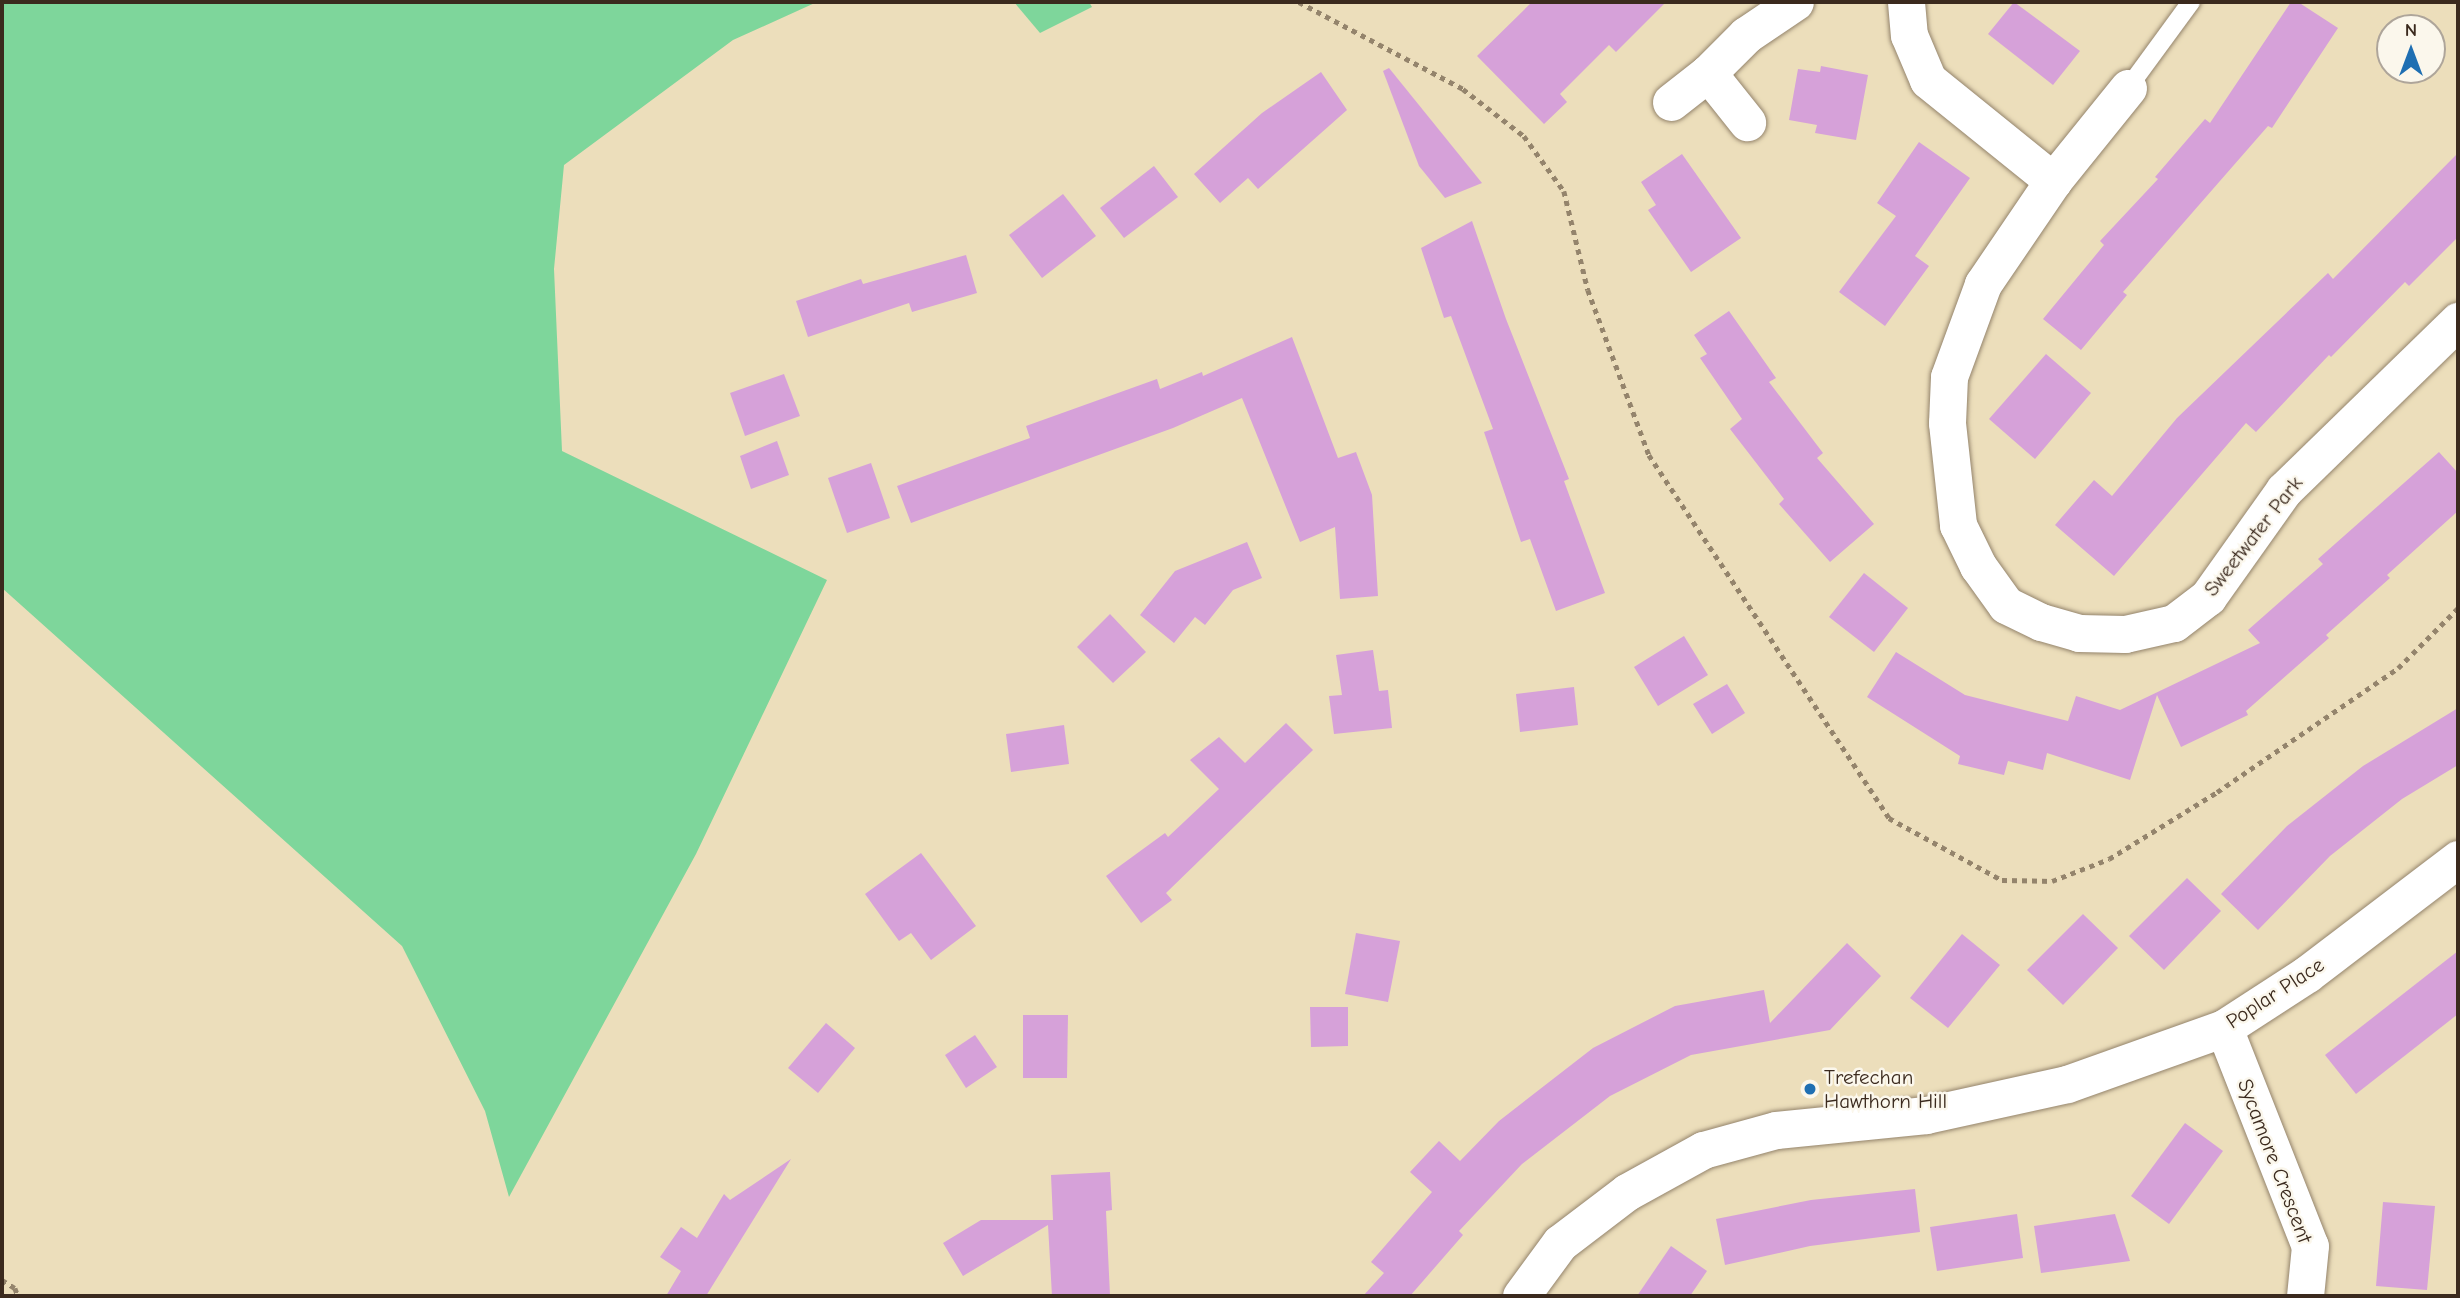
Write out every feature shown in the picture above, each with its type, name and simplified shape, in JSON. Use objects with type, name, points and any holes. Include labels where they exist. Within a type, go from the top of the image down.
[{"type":"street","points":[[1671,102],[1708,73],[1746,35],[1795,2]]},
{"type":"street","points":[[1906,2],[1909,35],[1928,80],[2053,181]]},
{"type":"street","points":[[1708,73],[1747,122]]},
{"type":"street","name":"Sweetwater Park","points":[[2128,88],[2053,181],[1983,284],[1949,377],[1948,414],[1958,525],[1978,566],[2006,605],[2041,622],[2079,633],[2125,634],[2174,623],[2208,597],[2284,490],[2458,321]]},
{"type":"street","name":"Poplar Place","points":[[1521,1296],[1560,1243],[1627,1192],[1703,1150],[1776,1130],[1926,1115],[2067,1084],[2224,1028],[2307,974],[2458,859]]},
{"type":"street","name":"Sycamore Crescent","points":[[2224,1028],[2310,1245],[2305,1296]]},
{"type":"lane","name":"Sweetwater Park","points":[[2128,88],[2191,2]]},
{"type":"path","points":[[1300,2],[1463,89],[1524,136],[1564,191],[1588,290],[1649,455],[1888,818],[2002,880],[2052,881],[2109,859],[2217,792],[2398,668],[2458,608]]},
{"type":"path","points":[[2,1280],[15,1288],[18,1296]]},
{"type":"green space","points":[[2,2],[817,2],[733,40],[564,165],[554,269],[562,451],[827,580],[696,854],[509,1197],[485,1111],[402,946],[2,588]]},
{"type":"green space","points":[[1014,2],[1089,2],[1092,7],[1040,33]]},
{"type":"building","points":[[1532,2],[1666,2],[1616,52],[1609,45],[1560,94],[1567,102],[1544,124],[1477,56]]},
{"type":"building","points":[[2014,2],[2080,51],[2053,85],[1988,34]]},
{"type":"building","points":[[2291,2],[2298,2],[2338,28],[2272,128],[2268,126],[2123,292],[2127,295],[2081,350],[2043,319],[2104,245],[2100,241],[2158,179],[2155,177],[2205,119],[2210,123]]},
{"type":"building","points":[[1821,66],[1868,75],[1856,140],[1815,133],[1817,125],[1789,120],[1798,69],[1820,72]]},
{"type":"building","points":[[1389,68],[1482,183],[1445,198],[1419,166],[1383,71]]},
{"type":"building","points":[[1321,72],[1347,110],[1258,189],[1248,178],[1220,203],[1194,174],[1262,113]]},
{"type":"building","points":[[1919,142],[1970,178],[1915,256],[1929,266],[1885,326],[1839,292],[1896,216],[1877,203]]},
{"type":"building","points":[[2458,153],[2458,237],[2409,286],[2405,282],[2331,357],[2329,355],[2256,432],[2246,423],[2114,576],[2055,525],[2094,480],[2112,496],[2177,418],[2328,273],[2333,279]]},
{"type":"building","points":[[1682,154],[1741,238],[1691,272],[1648,210],[1656,205],[1641,182]]},
{"type":"building","points":[[1154,166],[1178,197],[1124,238],[1100,208]]},
{"type":"building","points":[[1063,194],[1096,236],[1042,278],[1009,235]]},
{"type":"building","points":[[1472,221],[1506,319],[1569,479],[1564,481],[1605,593],[1556,611],[1530,539],[1521,542],[1484,432],[1493,429],[1451,316],[1444,318],[1421,248]]},
{"type":"building","points":[[966,255],[977,293],[912,312],[909,303],[808,337],[796,301],[861,279],[863,284]]},
{"type":"building","points":[[1729,311],[1776,378],[1769,382],[1823,453],[1817,458],[1874,524],[1830,562],[1779,504],[1784,499],[1730,429],[1742,419],[1700,358],[1707,354],[1694,335]]},
{"type":"building","points":[[1292,337],[1338,458],[1356,452],[1372,495],[1378,596],[1340,599],[1335,527],[1300,542],[1242,398],[1173,428],[911,523],[897,486],[1030,438],[1026,426],[1157,379],[1160,389],[1202,372],[1203,376]]},
{"type":"building","points":[[2046,354],[2091,393],[2035,459],[1989,419]]},
{"type":"building","points":[[784,374],[800,416],[745,436],[730,393]]},
{"type":"building","points":[[777,441],[789,475],[751,489],[740,456]]},
{"type":"building","points":[[2439,452],[2458,473],[2458,511],[2387,575],[2390,578],[2326,635],[2329,638],[2246,711],[2248,715],[2181,747],[2157,695],[2130,780],[2047,753],[2043,770],[2008,761],[2004,775],[1958,764],[1960,756],[1867,697],[1896,652],[1965,695],[2068,721],[2076,696],[2120,710],[2260,643],[2248,630],[2323,564],[2318,559]]},
{"type":"building","points":[[871,463],[890,518],[847,533],[828,478]]},
{"type":"building","points":[[1247,542],[1262,578],[1233,590],[1205,625],[1195,617],[1174,643],[1140,615],[1175,571]]},
{"type":"building","points":[[1864,573],[1908,608],[1874,652],[1829,617]]},
{"type":"building","points":[[1110,614],[1146,652],[1113,683],[1077,647]]},
{"type":"building","points":[[1684,636],[1708,675],[1658,706],[1634,667]]},
{"type":"building","points":[[1373,650],[1379,691],[1388,690],[1392,728],[1334,734],[1329,696],[1342,695],[1336,655]]},
{"type":"building","points":[[1727,684],[1745,713],[1712,734],[1693,704]]},
{"type":"building","points":[[1574,687],[1578,725],[1520,732],[1516,694]]},
{"type":"building","points":[[2458,708],[2458,765],[2402,799],[2330,856],[2258,930],[2221,894],[2287,826],[2363,766]]},
{"type":"building","points":[[1286,723],[1313,750],[1166,893],[1172,900],[1141,923],[1106,876],[1165,833],[1168,837],[1219,789],[1190,760],[1219,737],[1245,763]]},
{"type":"building","points":[[1064,725],[1069,764],[1011,772],[1006,734]]},
{"type":"building","points":[[921,853],[976,926],[931,960],[911,933],[899,941],[865,894]]},
{"type":"building","points":[[2187,878],[2221,911],[2164,970],[2129,936]]},
{"type":"building","points":[[2083,914],[2118,948],[2063,1005],[2027,970]]},
{"type":"building","points":[[1356,933],[1400,941],[1388,1002],[1345,994]]},
{"type":"building","points":[[1962,934],[2000,965],[1948,1028],[1910,998]]},
{"type":"building","points":[[1847,943],[1881,976],[1830,1030],[1691,1055],[1610,1096],[1522,1164],[1459,1231],[1463,1235],[1410,1296],[1363,1296],[1384,1273],[1371,1262],[1432,1192],[1410,1172],[1439,1141],[1460,1161],[1499,1121],[1593,1048],[1675,1006],[1764,990],[1770,1023]]},
{"type":"building","points":[[2458,951],[2458,1014],[2356,1094],[2325,1055]]},
{"type":"building","points":[[1310,1007],[1348,1007],[1348,1046],[1311,1047]]},
{"type":"building","points":[[1023,1015],[1068,1015],[1067,1078],[1023,1078]]},
{"type":"building","points":[[826,1023],[855,1048],[818,1093],[788,1068]]},
{"type":"building","points":[[975,1035],[997,1067],[966,1088],[945,1055]]},
{"type":"building","points":[[2185,1123],[2223,1151],[2169,1224],[2131,1196]]},
{"type":"building","points":[[791,1159],[706,1296],[666,1296],[681,1271],[660,1257],[681,1227],[697,1238],[724,1194],[730,1200]]},
{"type":"building","points":[[1110,1172],[1112,1210],[1106,1211],[1110,1295],[1052,1296],[1048,1225],[963,1276],[943,1243],[981,1220],[1053,1220],[1051,1175]]},
{"type":"building","points":[[1915,1189],[1920,1232],[1810,1246],[1725,1265],[1716,1219],[1811,1200]]},
{"type":"building","points":[[2383,1202],[2435,1206],[2427,1290],[2376,1286]]},
{"type":"building","points":[[2017,1214],[2023,1258],[1937,1271],[1930,1227]]},
{"type":"building","points":[[2115,1214],[2130,1261],[2041,1273],[2034,1226]]},
{"type":"building","points":[[1671,1246],[1707,1271],[1690,1296],[1637,1296]]},
{"type":"place","name":"Trefechan Hawthorn Hill","points":[[1810,1089]]}]
